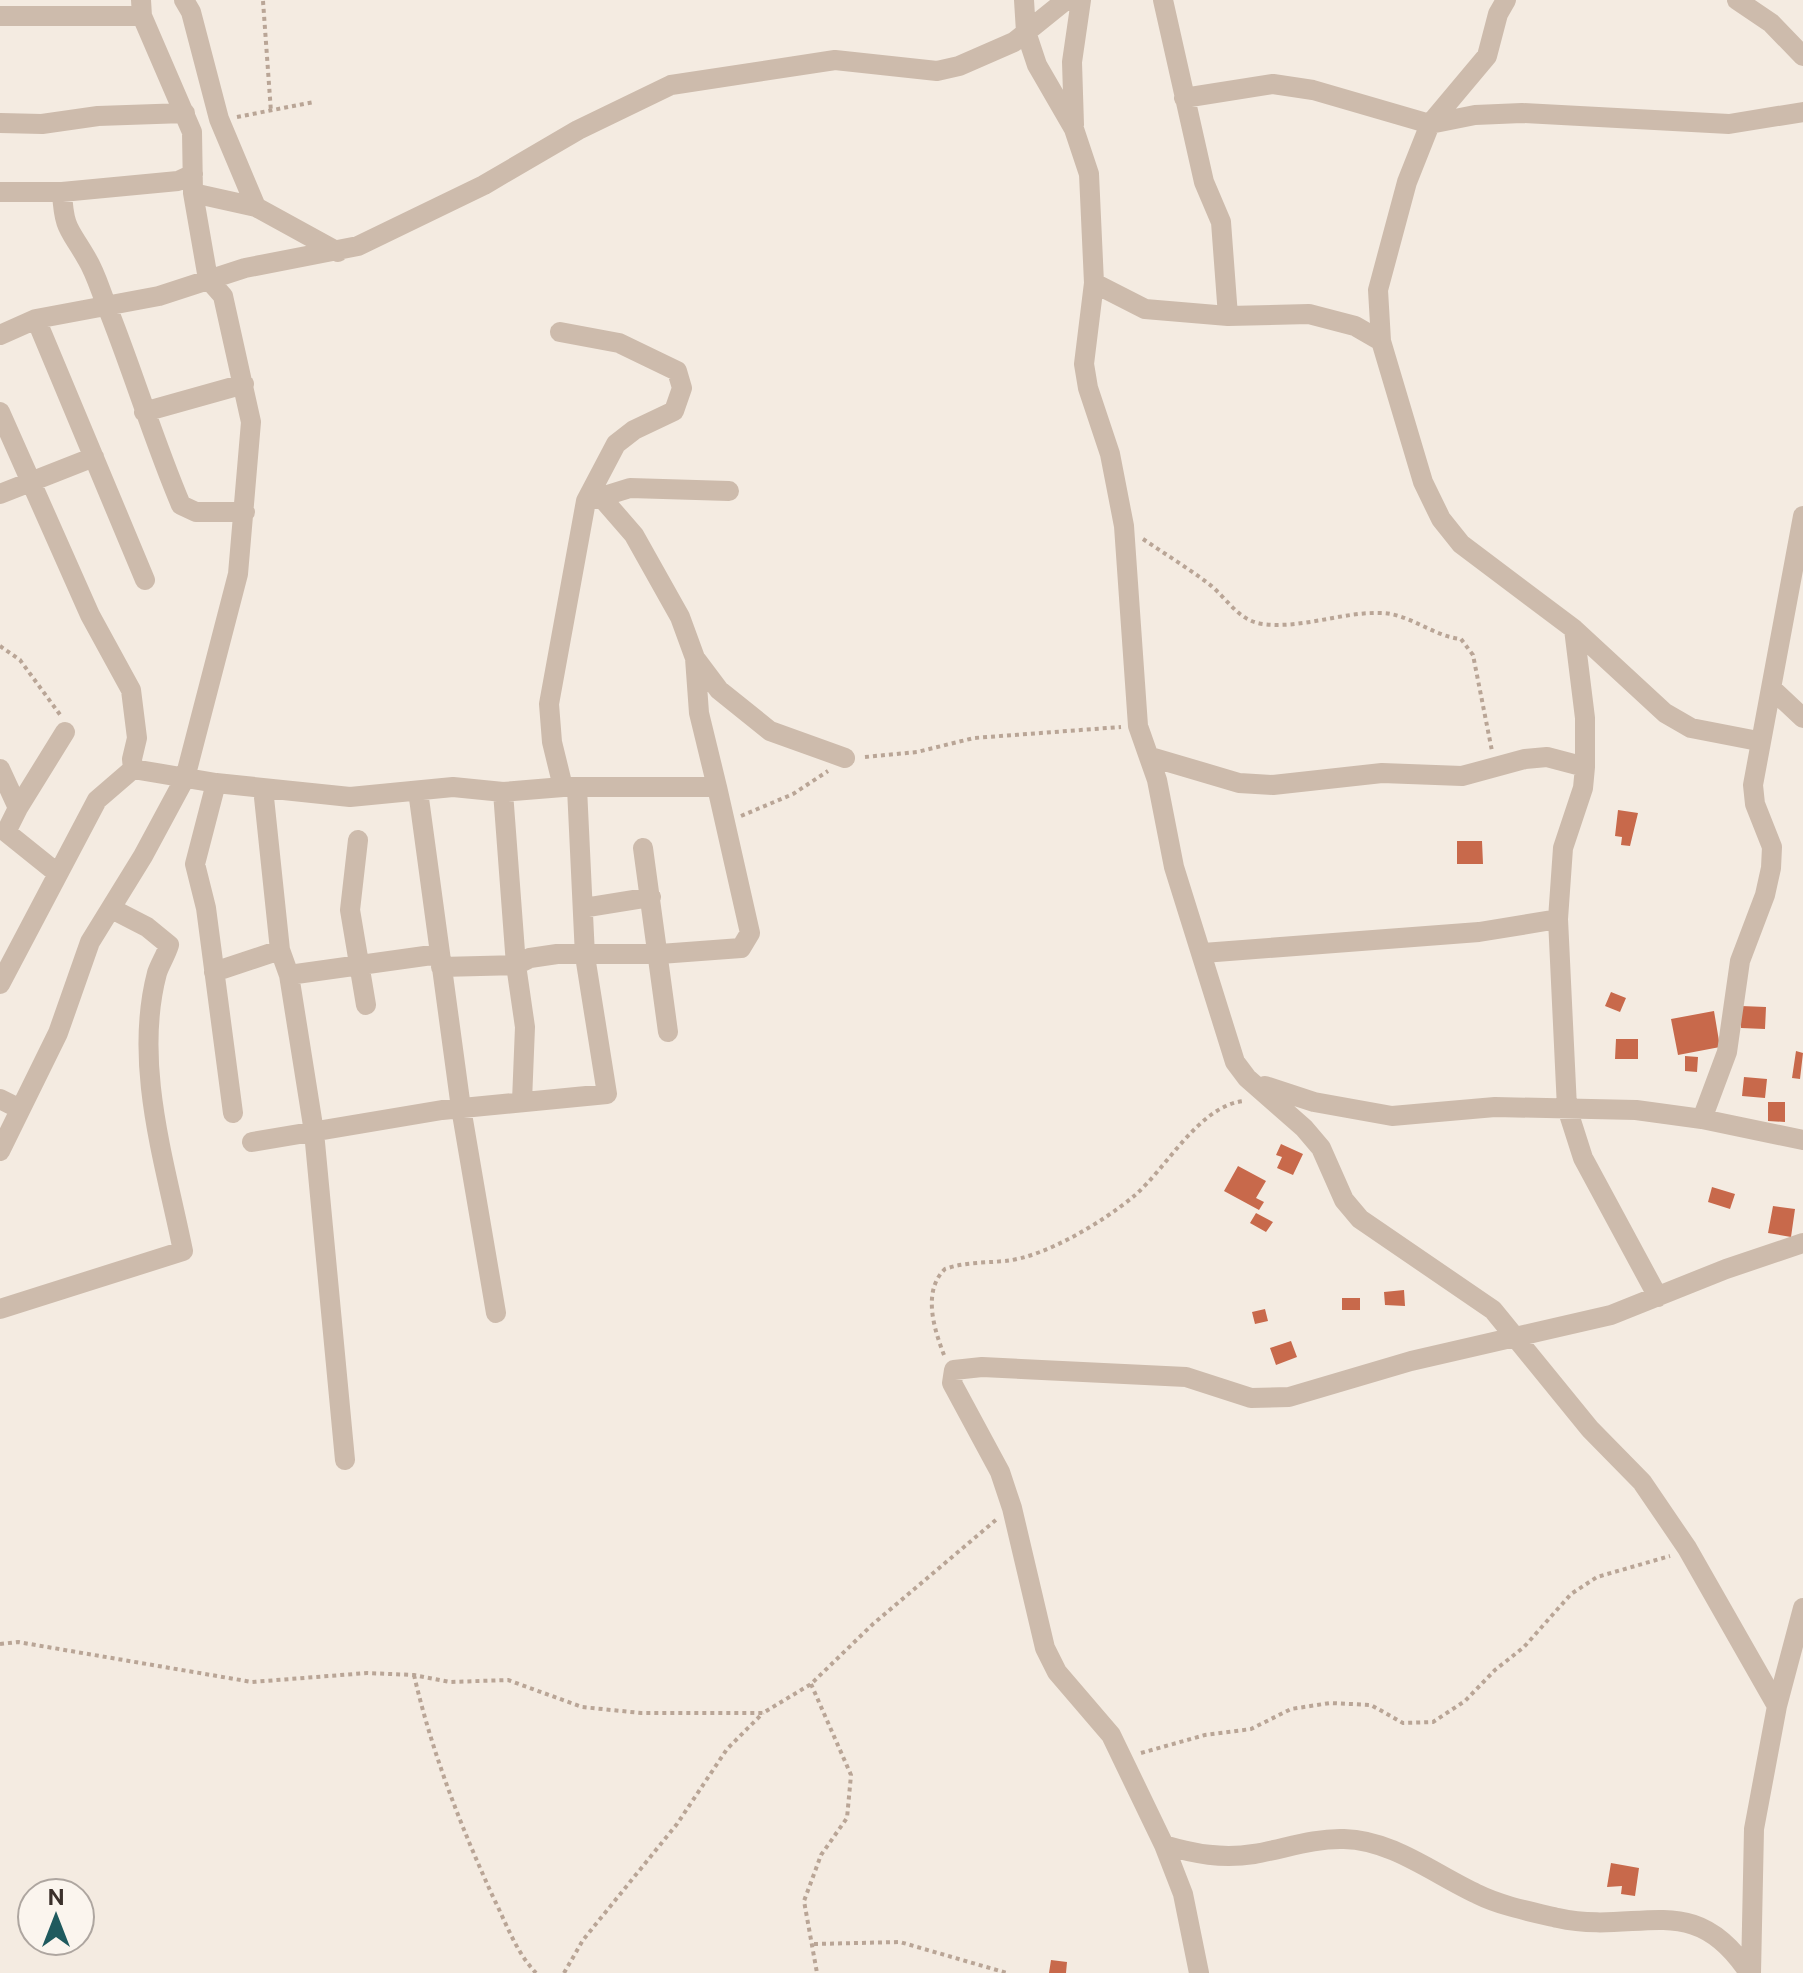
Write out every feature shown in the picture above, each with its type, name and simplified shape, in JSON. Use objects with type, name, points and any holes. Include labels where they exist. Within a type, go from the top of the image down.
[{"type":"street","points":[[184,0],[191,12],[219,119],[256,207]]},
{"type":"street","points":[[1024,0],[1026,32],[1037,65],[1074,129],[1089,174],[1094,283],[1084,364],[1088,388],[1110,454],[1124,526],[1138,726],[1151,757],[1174,867],[1203,953],[1227,1046],[1247,1078],[1321,1148],[1344,1200],[1360,1219],[1462,1285],[1493,1310],[1519,1338],[1590,1429],[1642,1482],[1687,1548],[1777,1706]]},
{"type":"street","points":[[0,335],[36,319],[159,296],[245,268],[358,246],[484,185],[578,130],[671,85],[835,60],[937,71],[985,56],[1026,32],[1066,0]]},
{"type":"street","points":[[1074,129],[1072,62],[1081,0]]},
{"type":"street","points":[[1163,0],[1204,182],[1221,222],[1228,316]]},
{"type":"street","points":[[1506,0],[1498,14],[1487,56],[1430,124],[1407,182],[1378,290],[1381,341],[1423,482],[1441,519],[1461,544],[1574,629],[1665,713],[1691,728],[1758,741]]},
{"type":"street","points":[[1737,0],[1771,23],[1803,56]]},
{"type":"street","points":[[0,16],[142,8],[192,132],[193,184],[208,279],[223,296],[244,384],[251,451],[238,574],[185,778],[112,909],[90,942],[58,1033],[0,1151]]},
{"type":"street","points":[[1184,98],[1273,84],[1313,90],[1430,124],[1475,115],[1522,113],[1729,124],[1803,112]]},
{"type":"street","points":[[0,123],[51,124],[98,116],[185,113]]},
{"type":"street","points":[[0,192],[62,192],[178,181],[256,207],[338,252]]},
{"type":"street","points":[[62,192],[63,215],[71,239],[87,258],[107,306],[181,505],[196,512],[245,512]]},
{"type":"street","points":[[1094,283],[1145,309],[1228,316],[1309,314],[1355,326],[1381,341]]},
{"type":"street","points":[[36,319],[145,580]]},
{"type":"street","points":[[252,1142],[461,1108],[607,1094],[585,956],[570,788],[552,742],[549,704],[594,499],[616,444],[634,430],[674,411],[682,388],[677,371],[619,343],[560,332]]},
{"type":"street","points":[[144,412],[244,384]]},
{"type":"street","points":[[0,412],[28,482],[90,615],[131,690],[137,738],[133,769]]},
{"type":"street","points":[[0,494],[94,457]]},
{"type":"street","points":[[594,499],[630,488],[729,491]]},
{"type":"street","points":[[289,975],[359,965],[440,961],[516,965],[530,958],[557,954],[660,954],[741,948],[748,941],[750,933],[727,821],[699,713],[695,658],[680,617],[634,535],[594,499]]},
{"type":"street","points":[[1702,1119],[1727,1052],[1740,961],[1765,895],[1771,868],[1772,847],[1755,804],[1753,785],[1758,741],[1803,516]]},
{"type":"street","points":[[1574,629],[1585,718],[1585,767],[1583,788],[1563,848],[1558,919],[1567,1108],[1583,1158],[1658,1297]]},
{"type":"street","points":[[695,658],[719,690],[755,723],[845,758]]},
{"type":"street","points":[[1771,688],[1803,718]]},
{"type":"street","points":[[57,873],[3,837],[65,732]]},
{"type":"street","points":[[1151,757],[1204,774],[1259,785],[1382,773],[1462,776],[1547,757],[1585,767]]},
{"type":"street","points":[[0,769],[18,808]]},
{"type":"street","points":[[133,769],[216,783],[350,797],[453,787],[503,792],[570,788],[717,787]]},
{"type":"street","points":[[0,984],[97,800],[133,769]]},
{"type":"street","points":[[216,783],[195,864],[206,908],[233,1113]]},
{"type":"street","points":[[263,788],[280,950],[289,975],[314,1132],[345,1460]]},
{"type":"street","points":[[418,791],[461,1108],[496,1313]]},
{"type":"street","points":[[503,792],[516,965],[525,1027],[522,1101]]},
{"type":"street","points":[[358,840],[350,910],[366,1005]]},
{"type":"street","points":[[643,848],[660,954],[668,1032]]},
{"type":"street","points":[[583,908],[651,897]]},
{"type":"street","points":[[0,1309],[183,1251],[150,1088],[148,1036],[157,972],[169,945],[147,927],[112,909]]},
{"type":"street","points":[[1203,953],[1479,932],[1558,919]]},
{"type":"street","points":[[214,972],[280,950]]},
{"type":"street","points":[[1247,1078],[1284,1094],[1392,1116],[1495,1107],[1636,1110],[1702,1119],[1803,1140]]},
{"type":"street","points":[[0,1099],[20,1109]]},
{"type":"street","points":[[1199,1973],[1183,1894],[1123,1758],[1111,1735],[1057,1672],[1045,1648],[1012,1508],[1000,1472],[951,1376],[960,1367],[982,1367],[1186,1377],[1251,1398],[1289,1397],[1411,1361],[1611,1315],[1726,1269],[1803,1243]]},
{"type":"street","points":[[1750,1973],[1754,1829],[1777,1706],[1803,1608]]},
{"type":"street","points":[[1164,1845],[1200,1855],[1230,1856],[1308,1841],[1343,1838],[1372,1842],[1481,1896],[1525,1909],[1582,1923],[1666,1919],[1706,1928],[1735,1952],[1750,1973]]},
{"type":"path","points":[[263,1],[271,112]]},
{"type":"path","points":[[219,119],[314,102]]},
{"type":"path","points":[[1124,526],[1211,586],[1240,615],[1260,624],[1309,622],[1380,613],[1404,618],[1444,637],[1461,639],[1469,644],[1497,767]]},
{"type":"path","points":[[0,646],[20,660],[62,717],[65,732]]},
{"type":"path","points":[[727,821],[793,794],[845,758],[906,754],[974,738],[1138,726]]},
{"type":"path","points":[[951,1376],[936,1330],[932,1300],[932,1285],[945,1269],[980,1260],[1004,1261],[1032,1255],[1056,1245],[1135,1195],[1197,1127],[1234,1102],[1256,1099],[1283,1110]]},
{"type":"path","points":[[564,1973],[583,1940],[677,1824],[727,1749],[763,1713],[811,1684],[873,1624],[1012,1508]]},
{"type":"path","points":[[1123,1758],[1205,1735],[1251,1729],[1291,1709],[1330,1703],[1371,1705],[1403,1723],[1433,1722],[1456,1709],[1495,1670],[1524,1647],[1571,1594],[1597,1577],[1662,1559],[1687,1548]]},
{"type":"path","points":[[0,1644],[18,1642],[252,1682],[367,1673],[414,1675],[450,1682],[508,1680],[582,1707],[641,1713],[763,1713]]},
{"type":"path","points":[[414,1675],[427,1733],[476,1858],[522,1959],[536,1973]]},
{"type":"path","points":[[811,1684],[851,1775],[852,1793],[847,1818],[821,1855],[804,1901],[817,1973]]},
{"type":"path","points":[[814,1944],[900,1942],[1007,1973]]},
{"type":"building","points":[[1618,810],[1638,813],[1630,846],[1621,845],[1622,837],[1615,836]]},
{"type":"building","points":[[1457,841],[1482,841],[1483,864],[1457,864]]},
{"type":"building","points":[[1611,992],[1626,998],[1620,1012],[1605,1006]]},
{"type":"building","points":[[1741,1006],[1766,1007],[1765,1029],[1741,1028]]},
{"type":"building","points":[[1714,1011],[1720,1047],[1678,1055],[1671,1019]]},
{"type":"building","points":[[1616,1039],[1638,1039],[1638,1059],[1615,1059]]},
{"type":"building","points":[[1796,1051],[1803,1053],[1800,1079],[1792,1078]]},
{"type":"building","points":[[1685,1056],[1698,1057],[1697,1072],[1685,1071]]},
{"type":"building","points":[[1744,1077],[1767,1079],[1765,1098],[1742,1096]]},
{"type":"building","points":[[1768,1102],[1785,1102],[1785,1122],[1768,1121]]},
{"type":"building","points":[[1281,1144],[1303,1154],[1293,1175],[1277,1168],[1282,1157],[1276,1155]]},
{"type":"building","points":[[1238,1166],[1266,1181],[1256,1198],[1264,1202],[1259,1210],[1224,1191]]},
{"type":"building","points":[[1712,1187],[1735,1194],[1730,1209],[1708,1202]]},
{"type":"building","points":[[1773,1206],[1795,1209],[1791,1237],[1768,1233]]},
{"type":"building","points":[[1256,1213],[1273,1222],[1266,1232],[1250,1223]]},
{"type":"building","points":[[1404,1290],[1405,1306],[1385,1305],[1384,1292]]},
{"type":"building","points":[[1342,1298],[1360,1298],[1360,1310],[1342,1310]]},
{"type":"building","points":[[1265,1309],[1268,1321],[1255,1324],[1252,1312]]},
{"type":"building","points":[[1291,1341],[1297,1357],[1276,1365],[1270,1348]]},
{"type":"building","points":[[1611,1863],[1639,1868],[1635,1896],[1621,1894],[1622,1886],[1607,1887]]},
{"type":"building","points":[[1051,1960],[1067,1962],[1066,1973],[1049,1973]]}]
